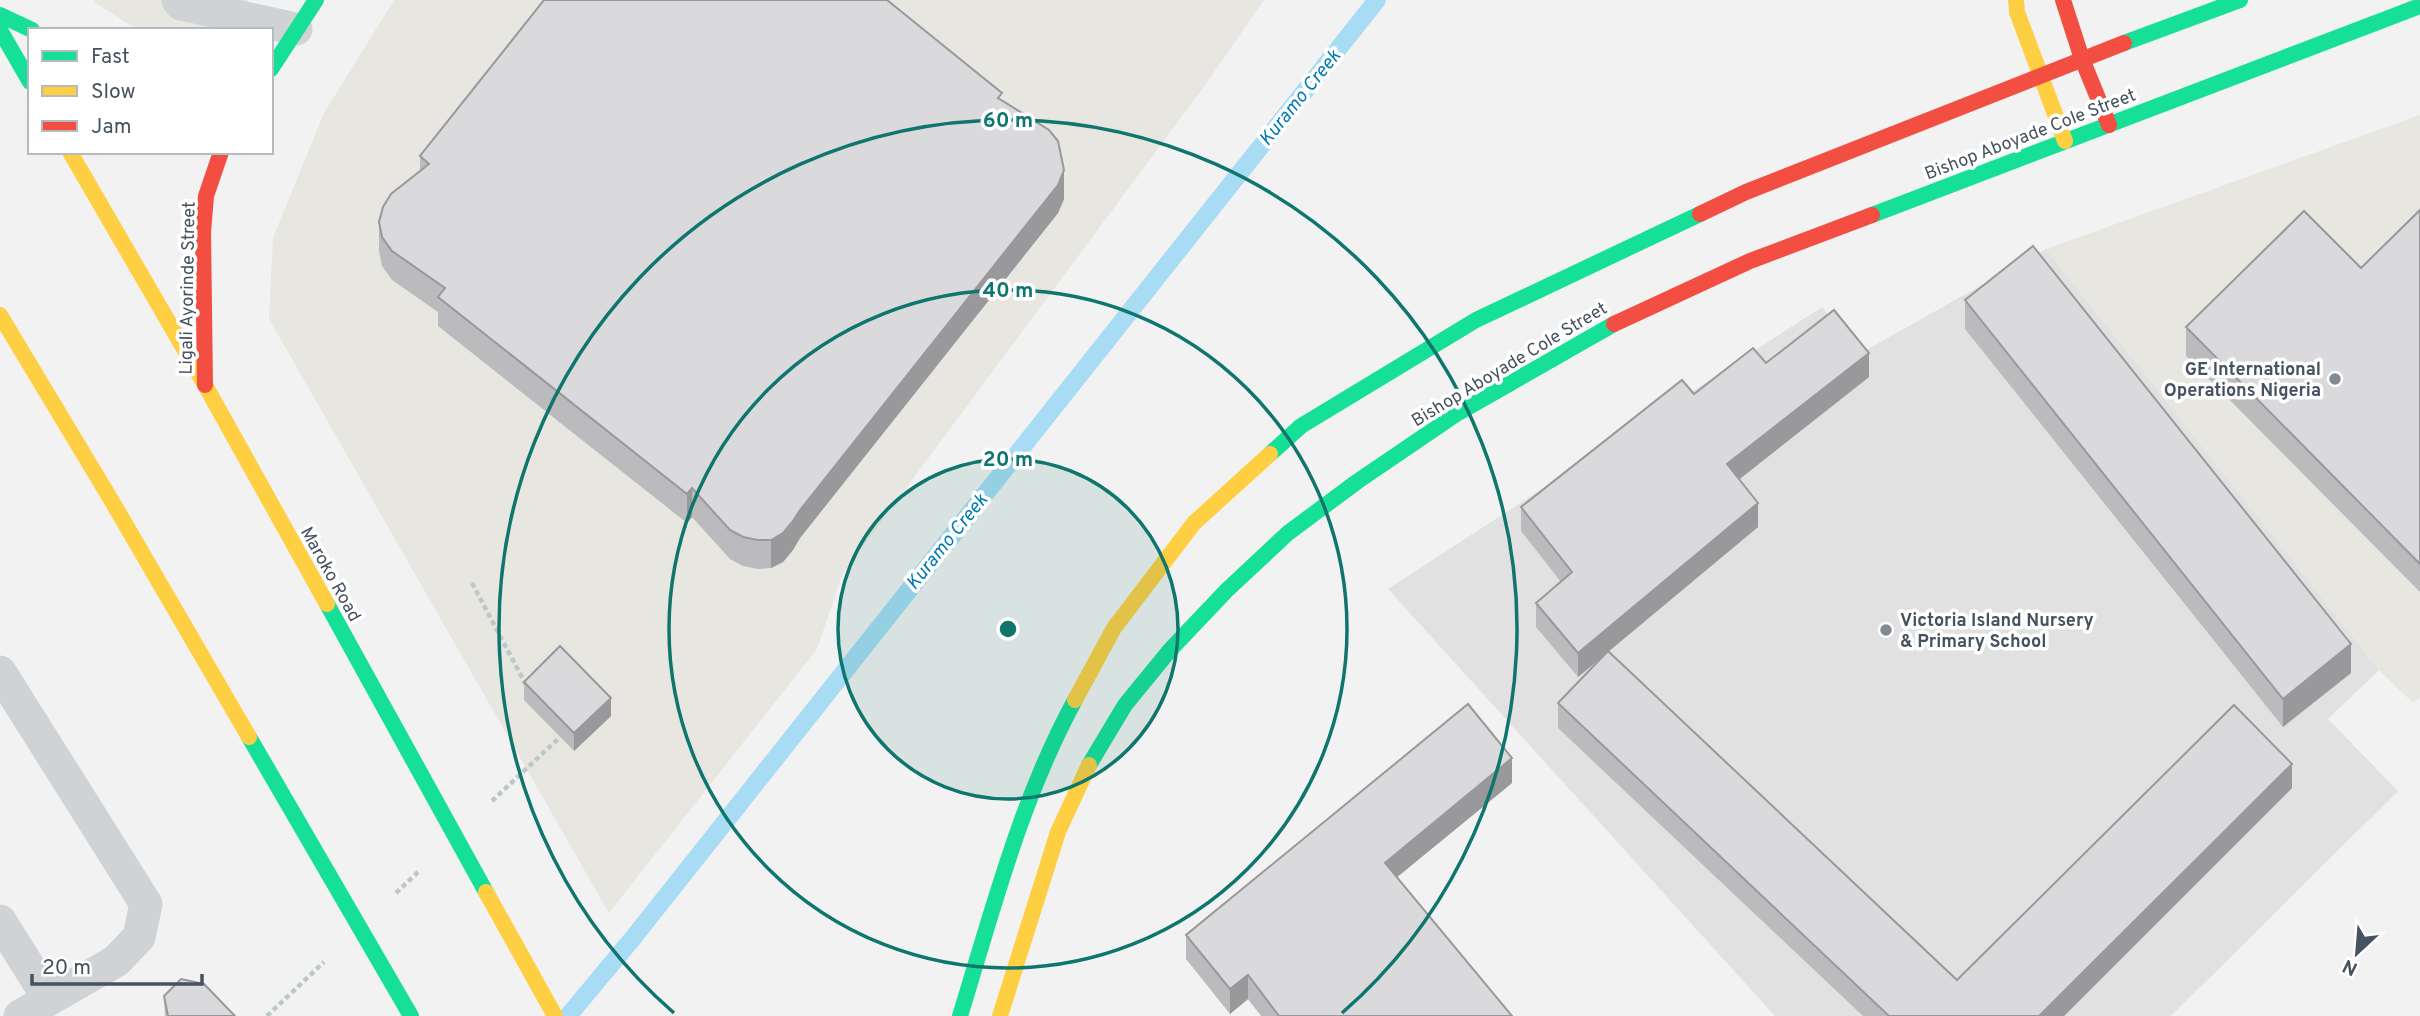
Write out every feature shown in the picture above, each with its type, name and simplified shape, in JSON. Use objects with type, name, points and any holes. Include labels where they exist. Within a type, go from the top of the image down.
[{"type":"main road","points":[[273,64],[284,36],[316,0]]},
{"type":"main road","points":[[2016,0],[2017,12],[2065,141]]},
{"type":"main road","points":[[2063,0],[2082,59],[2109,125]]},
{"type":"main road","points":[[960,1016],[1022,816],[1062,724],[1114,628],[1194,523],[1301,426],[1476,320],[1734,198],[2039,75],[2240,0]]},
{"type":"main road","name":"Bishop Aboyade Cole Street","points":[[1000,1016],[1058,832],[1087,767],[1125,705],[1170,650],[1227,590],[1288,533],[1359,481],[1458,412],[1598,331],[1750,261],[2420,6]]},
{"type":"main road","points":[[0,15],[28,28]]},
{"type":"main road","points":[[0,30],[28,79]]},
{"type":"main road","name":"Maroko Road","points":[[71,154],[205,385],[555,1016]]},
{"type":"main road","name":"Ligali Ayorinde Street","points":[[205,385],[203,232],[206,197],[220,154]]},
{"type":"main road","points":[[0,315],[113,503],[411,1016]]},
{"type":"lane","points":[[178,0],[181,4],[258,28]]},
{"type":"lane","points":[[0,672],[146,904],[139,937],[116,961],[20,1016]]},
{"type":"lane","points":[[0,921],[49,999]]},
{"type":"path","points":[[472,583],[527,687]]},
{"type":"path","points":[[489,804],[560,737]]},
{"type":"path","points":[[388,901],[418,872]]},
{"type":"path","points":[[267,1016],[327,958]]},
{"type":"shaded area","points":[[94,0],[249,0],[220,28],[135,28]]},
{"type":"shaded area","points":[[394,0],[1264,0],[1203,88],[843,573],[817,649],[609,913],[269,319],[273,238],[324,113]]},
{"type":"shaded area","points":[[2420,115],[2420,697],[2413,703],[2379,670],[2046,249]]},
{"type":"shaded area","name":"Victoria Island Nursery & Primary School","points":[[2046,249],[2379,670],[2328,719],[2398,791],[2171,1016],[1775,1016],[1388,589],[1822,307],[1859,354]]},
{"type":"building","points":[[544,0],[887,0],[1002,93],[998,98],[1049,130],[1058,141],[1064,170],[1058,185],[793,521],[783,533],[771,540],[743,537],[730,530],[692,488],[687,494],[438,297],[445,288],[392,251],[382,237],[379,222],[383,207],[391,194],[429,164],[420,156]]},
{"type":"building","points":[[2420,210],[2420,564],[2186,327],[2304,211],[2361,268]]},
{"type":"building","points":[[2033,246],[2351,644],[2283,699],[1965,300]]},
{"type":"building","points":[[1834,310],[1869,353],[1727,464],[1758,503],[1578,653],[1536,603],[1572,572],[1521,507],[1682,380],[1694,394],[1753,348],[1766,363]]},
{"type":"building","points":[[560,646],[611,698],[574,733],[524,682]]},
{"type":"building","points":[[1608,651],[1957,980],[2234,705],[2292,764],[2039,1016],[1889,1016],[1558,703]]},
{"type":"building","points":[[1468,704],[1512,758],[1385,863],[1512,1016],[1279,1016],[1248,975],[1230,989],[1186,935]]},
{"type":"building","points":[[181,979],[204,984],[235,1016],[168,1016],[164,996]]},
{"type":"waterway","name":"Kuramo Creek","points":[[568,1016],[633,938],[1377,0]]},
{"type":"traffic: fast","points":[[273,66],[316,0]]},
{"type":"traffic: fast","points":[[2124,43],[2240,0]]},
{"type":"traffic: fast","points":[[1872,215],[2420,6]]},
{"type":"traffic: fast","points":[[0,15],[28,28]]},
{"type":"traffic: fast","points":[[0,30],[28,79]]},
{"type":"traffic: fast","points":[[1270,454],[1301,426],[1476,320],[1700,214]]},
{"type":"traffic: fast","points":[[1089,765],[1125,705],[1170,650],[1227,590],[1288,533],[1358,481],[1458,413],[1614,324]]},
{"type":"traffic: fast","points":[[327,604],[486,892]]},
{"type":"traffic: fast","points":[[960,1016],[1024,815],[1075,700]]},
{"type":"traffic: fast","points":[[249,737],[411,1016]]},
{"type":"traffic: slow","points":[[2016,0],[2017,12],[2065,141]]},
{"type":"traffic: slow","points":[[71,154],[205,385],[327,604]]},
{"type":"traffic: slow","points":[[0,315],[249,737]]},
{"type":"traffic: slow","points":[[1075,700],[1114,628],[1194,523],[1270,454]]},
{"type":"traffic: slow","points":[[1000,1016],[1058,832],[1089,765]]},
{"type":"traffic: slow","points":[[486,892],[555,1016]]},
{"type":"traffic: jam","points":[[2063,0],[2082,59],[2109,125]]},
{"type":"traffic: jam","points":[[1700,214],[1746,192],[2124,43]]},
{"type":"traffic: jam","points":[[205,385],[203,232],[206,196],[220,154]]},
{"type":"traffic: jam","points":[[1614,324],[1750,261],[1872,215]]},
{"type":"place","name":"GE International Operations Nigeria","points":[[2335,379]]},
{"type":"place","name":"Victoria Island Nursery & Primary School","points":[[1886,630]]}]
